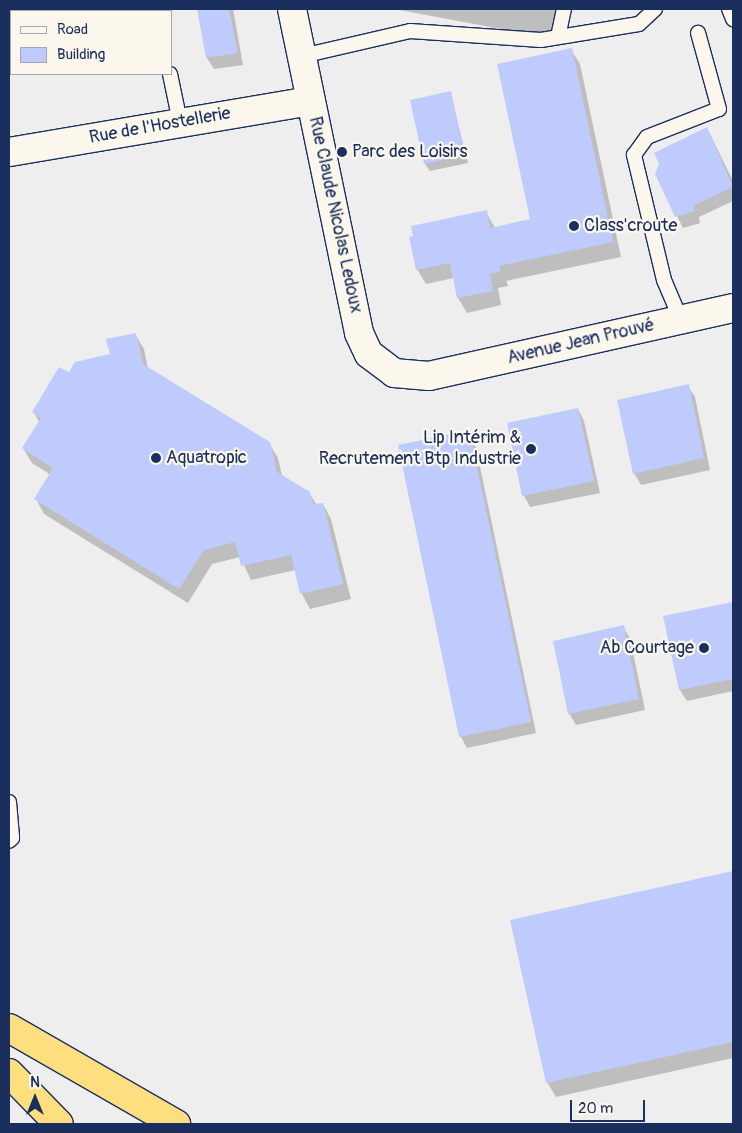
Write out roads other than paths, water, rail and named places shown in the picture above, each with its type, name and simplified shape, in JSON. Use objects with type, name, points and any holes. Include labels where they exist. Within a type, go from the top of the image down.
[{"type":"highway","points":[[9,1028],[176,1124]]},
{"type":"highway","points":[[9,1073],[59,1124]]},
{"type":"street","name":"Rue Claude Nicolas Ledoux","points":[[292,9],[359,333],[369,354],[394,373],[429,376]]},
{"type":"street","name":"Rue de l'Hostellerie","points":[[9,152],[311,101]]},
{"type":"street","name":"Avenue Jean Prouvé","points":[[429,376],[733,308]]},
{"type":"lane","points":[[558,37],[564,9]]},
{"type":"lane","points":[[302,56],[410,31],[541,40],[639,24],[655,9]]},
{"type":"lane","points":[[729,9],[733,19]]},
{"type":"lane","points":[[680,320],[664,280],[634,156],[648,137],[719,109],[698,33]]},
{"type":"lane","points":[[170,75],[180,122]]},
{"type":"lane","points":[[9,802],[12,838],[9,841]]},
{"type":"place","name":"Parc des Loisirs","points":[[342,152]]},
{"type":"place","name":"Class'croute","points":[[574,226]]},
{"type":"place","name":"Lip Intérim & Recrutement Btp Industrie","points":[[531,449]]},
{"type":"place","name":"Aquatropic","points":[[156,458]]},
{"type":"place","name":"Ab Courtage","points":[[704,648]]}]
